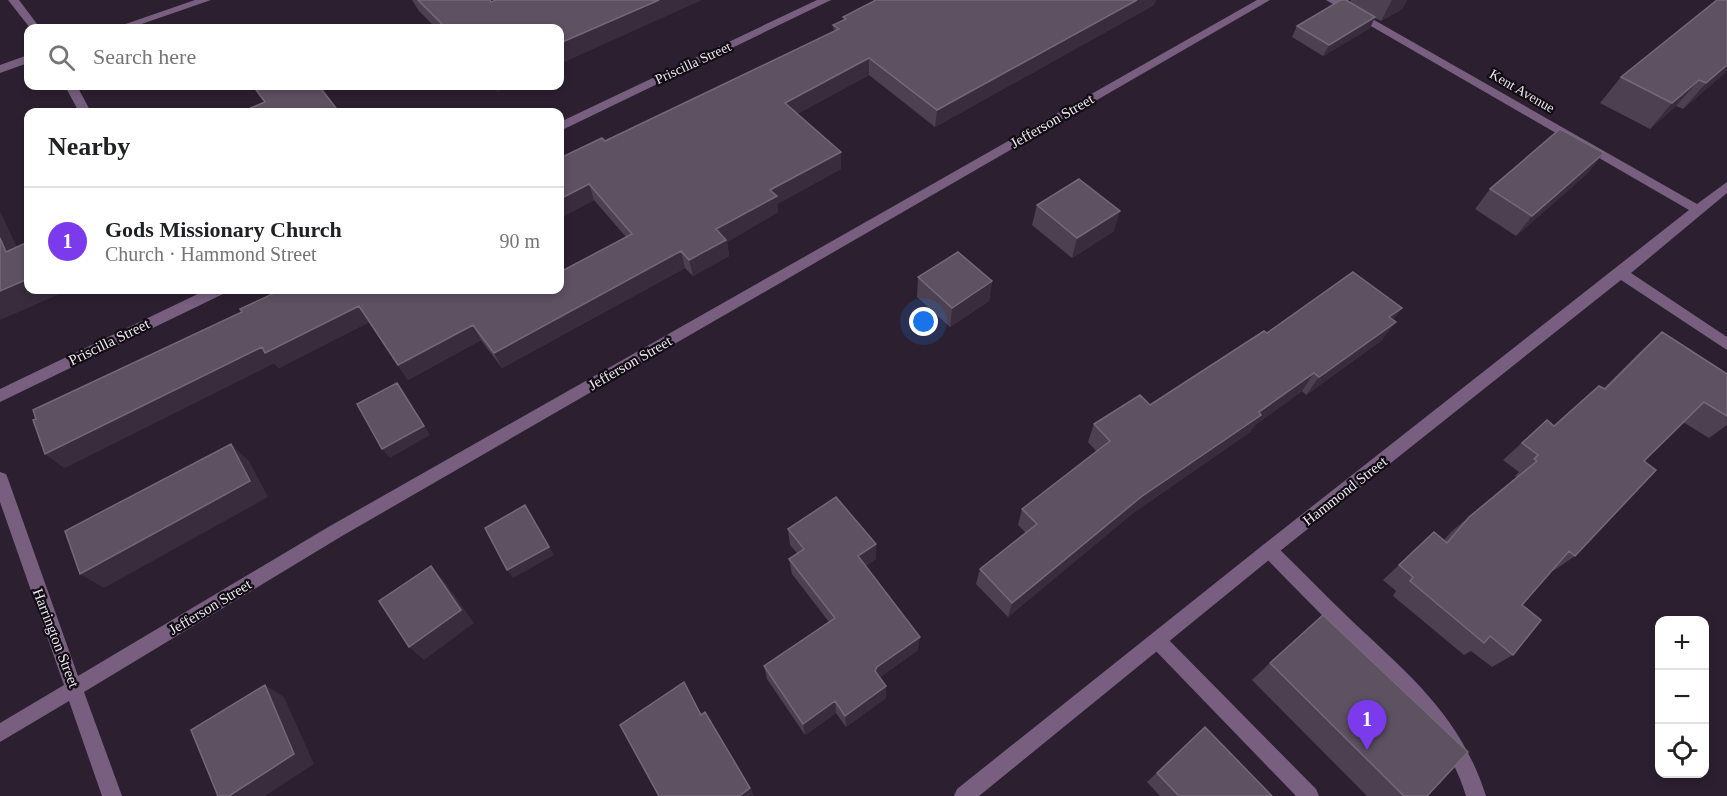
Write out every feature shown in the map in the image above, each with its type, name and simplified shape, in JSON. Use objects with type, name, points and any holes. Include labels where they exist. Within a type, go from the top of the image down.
[{"type":"street","points":[[13,0],[32,24]]},
{"type":"street","points":[[132,24],[206,0]]},
{"type":"street","name":"Priscilla Street","points":[[564,125],[826,0]]},
{"type":"street","name":"Jefferson Street","points":[[0,733],[346,525],[1265,0]]},
{"type":"street","name":"Kent Avenue","points":[[1331,0],[1698,210]]},
{"type":"street","points":[[0,69],[24,60]]},
{"type":"street","points":[[73,90],[84,108]]},
{"type":"street","name":"Hammond Street","points":[[964,796],[1727,186]]},
{"type":"street","points":[[1621,273],[1727,344]]},
{"type":"street","points":[[183,294],[188,303]]},
{"type":"street","name":"Priscilla Street","points":[[0,396],[209,294]]},
{"type":"street","name":"Harrington Street","points":[[0,479],[28,565],[76,689],[112,796]]},
{"type":"street","points":[[1269,550],[1425,705],[1456,748],[1468,770],[1476,796]]},
{"type":"street","points":[[1158,641],[1309,796]]},
{"type":"building","points":[[418,0],[490,0],[491,2],[496,0],[659,0],[564,41],[564,24],[442,24]]},
{"type":"building","points":[[876,0],[1137,0],[937,110],[869,58],[785,103],[841,152],[770,190],[777,196],[716,229],[726,240],[689,260],[681,251],[494,353],[473,325],[398,365],[359,306],[265,353],[262,347],[45,454],[33,420],[36,419],[33,410],[242,312],[240,309],[272,294],[564,294],[564,270],[632,234],[589,184],[564,197],[564,156],[602,138],[605,141],[839,29],[833,25],[846,19],[843,17]]},
{"type":"building","points":[[1341,0],[1346,0],[1375,17],[1329,45],[1297,26]]},
{"type":"building","points":[[1717,0],[1727,0],[1727,65],[1706,83],[1699,80],[1672,103],[1621,77]]},
{"type":"building","points":[[256,90],[322,90],[336,108],[251,108],[265,102]]},
{"type":"building","points":[[1560,129],[1604,153],[1532,216],[1490,189]]},
{"type":"building","points":[[1079,179],[1120,211],[1077,238],[1037,205]]},
{"type":"building","points":[[0,238],[6,252],[24,244],[24,281],[0,291]]},
{"type":"building","points":[[958,252],[992,281],[952,308],[918,277]]},
{"type":"building","points":[[1353,272],[1402,308],[1389,317],[1396,322],[1319,377],[1314,373],[1259,412],[1261,415],[1141,497],[1012,603],[980,569],[1037,524],[1022,509],[1110,441],[1094,424],[1140,395],[1150,405],[1264,331],[1267,333]]},
{"type":"building","points":[[1662,332],[1727,374],[1727,416],[1704,402],[1644,461],[1656,470],[1575,556],[1569,551],[1522,605],[1541,620],[1513,655],[1490,636],[1484,643],[1410,581],[1413,577],[1399,565],[1434,532],[1447,543],[1469,517],[1537,461],[1534,459],[1538,455],[1522,443],[1547,420],[1554,426],[1599,386],[1605,389]]},
{"type":"building","points":[[397,383],[424,426],[382,449],[357,404]]},
{"type":"building","points":[[231,444],[250,481],[80,574],[65,531]]},
{"type":"building","points":[[836,497],[876,544],[858,556],[920,637],[877,667],[875,671],[886,686],[845,716],[835,701],[803,724],[764,666],[835,618],[789,559],[804,549],[788,529]]},
{"type":"building","points":[[525,505],[549,547],[507,570],[485,528]]},
{"type":"building","points":[[431,566],[461,610],[409,647],[379,601]]},
{"type":"building","points":[[1323,615],[1468,752],[1427,796],[1404,796],[1270,663]]},
{"type":"building","points":[[684,682],[701,715],[705,712],[750,788],[739,796],[659,796],[620,725]]},
{"type":"building","points":[[265,685],[294,754],[229,796],[218,796],[191,730]]},
{"type":"building","points":[[1205,727],[1272,796],[1179,796],[1157,773]]},
{"type":"place","name":"Gods Missionary Church","points":[[1367,750]]}]
